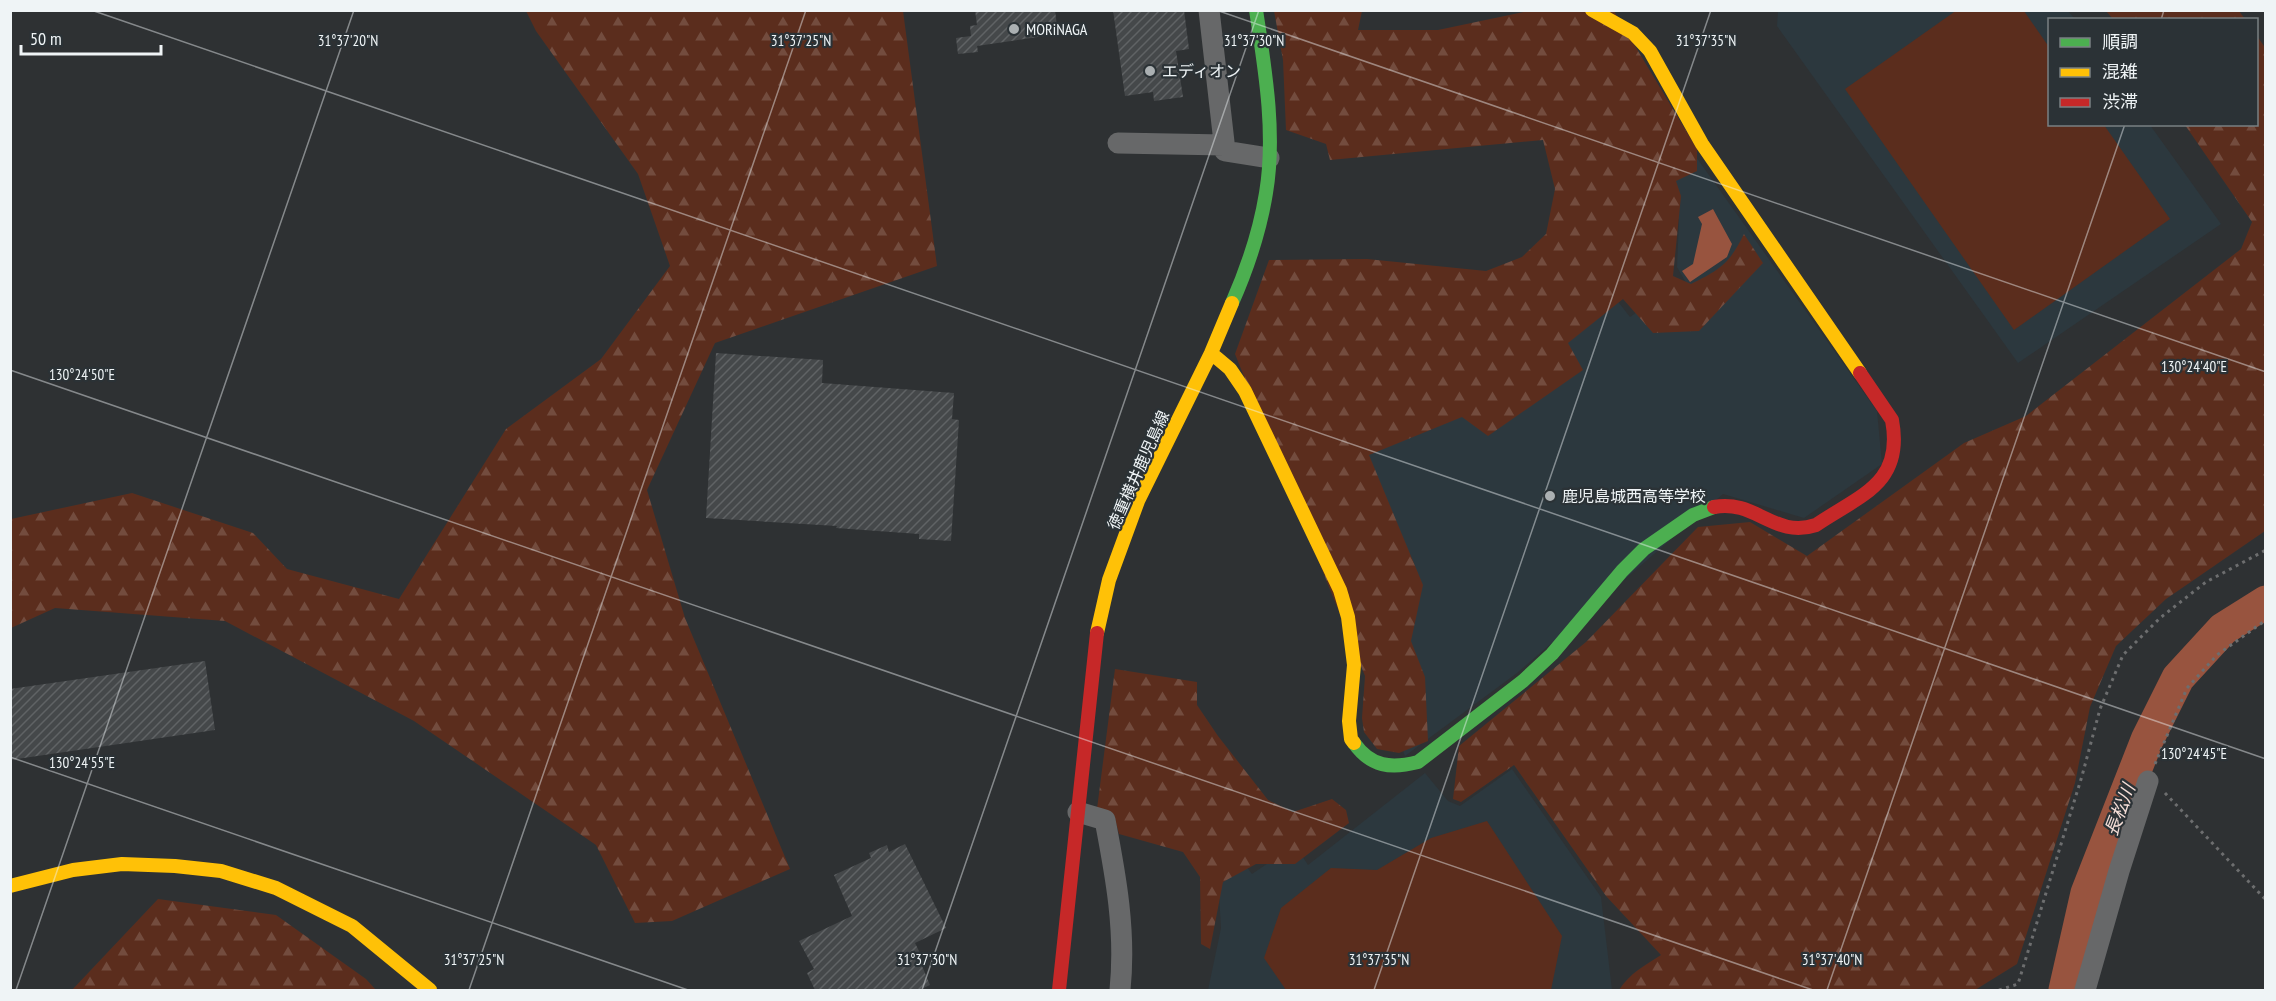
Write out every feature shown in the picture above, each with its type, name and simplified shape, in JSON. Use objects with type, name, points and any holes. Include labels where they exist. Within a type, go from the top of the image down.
[{"type":"street","points":[[1209,10],[1225,151],[1269,158]]},
{"type":"street","name":"徳重横井鹿児島線","points":[[1059,990],[1096,640],[1110,580],[1138,501],[1211,353],[1239,286],[1266,193],[1269,158],[1267,80],[1256,10]]},
{"type":"street","points":[[1211,353],[1230,369],[1245,391],[1340,590],[1353,641],[1354,665],[1349,721],[1351,739],[1362,754],[1381,764],[1398,767],[1418,762],[1523,681],[1552,654],[1622,571],[1644,549],[1693,515],[1708,508],[1724,505],[1738,507],[1790,529],[1804,529],[1816,525],[1885,475],[1894,457],[1896,438],[1892,420],[1702,144],[1650,51],[1633,33],[1592,10]]},
{"type":"street","points":[[1118,143],[1224,145]]},
{"type":"street","points":[[2085,990],[2148,781]]},
{"type":"street","points":[[1078,812],[1105,820],[1122,920],[1123,964],[1120,990]]},
{"type":"street","points":[[10,886],[73,870],[122,864],[221,871],[276,888],[352,926],[430,990]]},
{"type":"path","points":[[1999,990],[2018,984],[2082,776],[2100,709],[2123,655],[2160,618],[2206,582],[2265,550]]},
{"type":"path","points":[[2265,620],[2217,655],[2187,688],[2148,781],[2162,789],[2265,900]]},
{"type":"shaded area","points":[[1778,11],[2068,11],[2074,18],[2048,18],[2048,126],[2151,126],[2221,224],[2018,363],[1777,26]]},
{"type":"shaded area","points":[[1694,154],[1877,411],[1882,464],[1804,518],[1723,494],[1517,673],[1405,756],[1301,483],[1612,294],[1630,317],[1650,303],[1689,288],[1677,267],[1679,219],[1663,203],[1665,172]]},
{"type":"shaded area","points":[[1713,209],[1732,244],[1727,257],[1690,282],[1682,271],[1693,264],[1702,224],[1698,217]]},
{"type":"shaded area","points":[[1512,769],[1601,897],[1612,990],[1208,990],[1221,928],[1219,894],[1207,833],[1243,862],[1252,874],[1295,845],[1308,865],[1425,773],[1448,801],[1460,806]]},
{"type":"green space","points":[[1957,10],[2024,11],[2048,46],[2048,126],[2105,126],[2170,219],[2014,330],[1845,89]]},
{"type":"green space","points":[[526,11],[903,11],[937,266],[715,343],[647,490],[685,618],[790,869],[672,921],[635,923],[596,845],[414,721],[225,621],[55,608],[11,628],[11,519],[132,493],[253,533],[287,569],[399,599],[506,429],[601,359],[670,266],[638,174],[536,31]]},
{"type":"green space","points":[[1274,11],[1362,11],[1358,30],[1438,30],[1528,11],[1614,11],[1697,149],[1697,171],[1676,181],[1681,196],[1673,276],[1691,284],[1710,274],[1729,259],[1744,234],[1763,263],[1699,331],[1653,333],[1623,299],[1568,343],[1583,370],[1488,436],[1462,417],[1369,455],[1423,585],[1411,641],[1425,677],[1428,741],[1399,753],[1377,749],[1364,732],[1362,718],[1365,676],[1235,354],[1269,260],[1367,259],[1486,271],[1522,257],[1546,234],[1555,189],[1543,140],[1330,160],[1326,144],[1286,130],[1283,60]]},
{"type":"green space","points":[[2106,11],[2239,11],[2244,18],[2112,18]]},
{"type":"green space","points":[[2258,37],[2266,49],[2265,531],[2166,599],[2116,646],[2090,707],[2075,783],[2017,964],[1975,990],[1619,990],[1633,974],[1661,955],[1606,896],[1514,765],[1461,802],[1453,799],[1459,746],[1586,642],[1698,527],[1750,522],[1807,556],[1964,443],[2026,416],[2241,249],[2252,222],[2186,126],[2258,126]]},
{"type":"green space","points":[[1115,669],[1197,682],[1197,705],[1268,800],[1293,812],[1332,799],[1346,810],[1349,823],[1295,864],[1256,864],[1223,882],[1210,949],[1201,944],[1200,877],[1183,852],[1119,834],[1114,815],[1097,809]]},
{"type":"green space","points":[[1487,821],[1562,936],[1551,990],[1286,990],[1264,958],[1281,908],[1331,868],[1377,870],[1431,838]]},
{"type":"green space","points":[[158,899],[276,915],[366,979],[376,990],[72,990]]},
{"type":"building","name":"MORiNAGA","points":[[975,10],[1055,10],[1058,34],[977,46],[978,52],[958,54],[956,38],[971,36],[970,26],[977,25]]},
{"type":"building","name":"エディオン","points":[[1113,10],[1184,10],[1189,49],[1176,51],[1183,97],[1154,101],[1153,92],[1125,96]]},
{"type":"building","points":[[716,353],[823,360],[822,383],[954,393],[952,419],[959,420],[951,541],[919,539],[919,534],[836,528],[837,526],[706,518]]},
{"type":"building","points":[[205,661],[215,730],[10,760],[10,689]]},
{"type":"building","points":[[905,844],[946,928],[915,943],[920,953],[917,954],[930,985],[919,990],[815,990],[807,973],[814,969],[799,941],[852,916],[834,875],[871,858],[869,853],[887,845],[889,852]]},
{"type":"waterway","name":"長松川","points":[[2065,990],[2087,893],[2147,740],[2178,678],[2223,629],[2266,602]]},
{"type":"traffic: fast","points":[[1232,303],[1257,235],[1269,171],[1270,125],[1256,10]]},
{"type":"traffic: fast","points":[[1354,743],[1367,757],[1382,764],[1399,765],[1418,762],[1523,681],[1552,654],[1622,571],[1644,549],[1693,515],[1714,507]]},
{"type":"traffic: slow","points":[[1592,10],[1633,33],[1650,51],[1702,144],[1860,373]]},
{"type":"traffic: slow","points":[[1097,633],[1109,580],[1138,501],[1211,353],[1232,303]]},
{"type":"traffic: slow","points":[[1211,353],[1230,369],[1245,391],[1340,590],[1348,617],[1354,665],[1349,721],[1351,739],[1354,743]]},
{"type":"traffic: slow","points":[[10,886],[73,870],[122,864],[221,871],[276,888],[352,926],[430,990]]},
{"type":"traffic: jam","points":[[1714,507],[1742,508],[1776,523],[1801,528],[1816,525],[1875,485],[1885,473],[1891,459],[1894,442],[1892,420],[1860,373]]},
{"type":"traffic: jam","points":[[1059,990],[1097,633]]},
{"type":"place","name":"MORiNAGA","points":[[1014,29]]},
{"type":"place","name":"エディオン","points":[[1150,71]]},
{"type":"place","name":"鹿児島城西高等学校","points":[[1550,496]]}]
